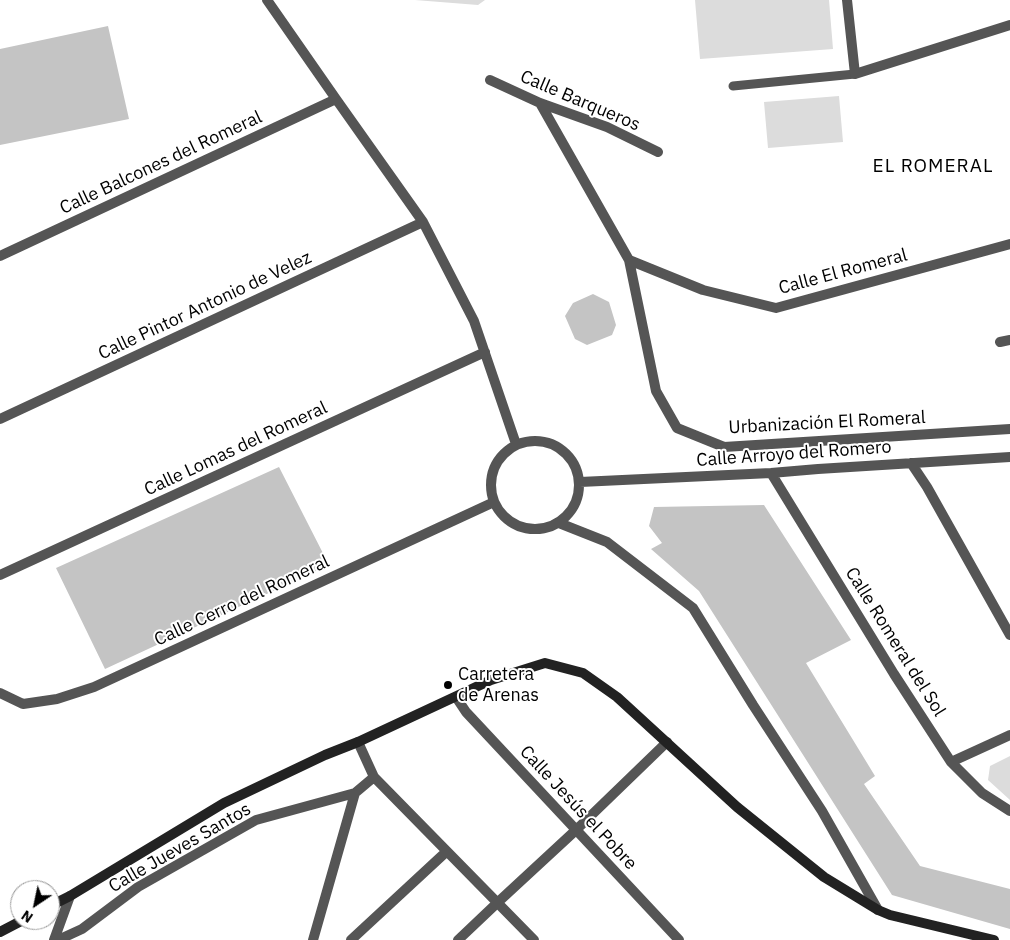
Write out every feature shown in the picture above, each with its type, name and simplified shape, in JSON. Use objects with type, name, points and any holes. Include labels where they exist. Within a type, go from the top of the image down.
[{"type":"street","points":[[267,0],[423,222],[474,321],[516,444]]},
{"type":"street","points":[[847,0],[855,74],[1010,25]]},
{"type":"street","name":"Calle Barqueros","points":[[490,80],[540,103],[607,126],[658,152]]},
{"type":"street","name":"Calle Balcones del Romeral","points":[[0,256],[336,99]]},
{"type":"street","name":"Urbanización El Romeral","points":[[540,103],[629,260],[656,391],[676,428],[724,447],[1010,429]]},
{"type":"street","name":"Calle Pintor Antonio de Velez","points":[[0,419],[423,222]]},
{"type":"street","name":"Calle El Romeral","points":[[629,260],[703,290],[776,308],[1010,244]]},
{"type":"street","name":"Calle Lomas del Romeral","points":[[0,574],[485,352]]},
{"type":"street","points":[[526,441],[560,448],[576,466],[580,482],[573,510],[559,523],[544,529],[529,529],[510,522],[494,502],[491,493],[495,464],[516,444],[526,441]]},
{"type":"street","name":"Calle Arroyo del Romero","points":[[580,482],[772,473],[1010,457]]},
{"type":"street","points":[[911,463],[1010,635]]},
{"type":"street","name":"Calle Romeral del Sol","points":[[772,473],[894,674],[951,762],[982,793],[1010,811]]},
{"type":"street","name":"Calle Cerro del Romeral","points":[[0,693],[22,704],[57,699],[94,687],[494,502]]},
{"type":"street","points":[[559,523],[608,542],[693,608],[822,811],[878,910]]},
{"type":"street","points":[[60,901],[224,803],[325,754],[358,742],[491,680],[545,663],[582,673],[617,697],[737,807],[824,877],[878,910],[890,915],[967,936],[994,940]]},
{"type":"street","name":"Calle Jesús el Pobre","points":[[456,697],[466,712],[679,940]]},
{"type":"street","points":[[951,762],[1010,735]]},
{"type":"street","points":[[358,742],[374,777],[534,940]]},
{"type":"street","points":[[458,940],[667,742]]},
{"type":"street","points":[[313,940],[355,793],[374,777]]},
{"type":"street","name":"Calle Jueves Santos","points":[[58,940],[82,929],[138,887],[256,820],[355,793]]},
{"type":"street","points":[[352,940],[446,852]]},
{"type":"street","points":[[54,940],[70,896]]},
{"type":"lane","points":[[733,86],[855,74]]},
{"type":"shaded area","points":[[415,0],[485,0],[478,5]]},
{"type":"shaded area","points":[[695,0],[829,0],[833,49],[700,59]]},
{"type":"shaded area","points":[[839,96],[843,142],[768,148],[764,102]]},
{"type":"shaded area","points":[[1010,756],[1010,800],[988,780],[990,766]]},
{"type":"building","points":[[108,26],[129,119],[0,145],[0,49]]},
{"type":"building","points":[[593,294],[609,302],[616,325],[612,335],[587,345],[575,339],[565,316],[573,303]]},
{"type":"building","points":[[279,467],[329,565],[105,669],[56,568]]},
{"type":"building","points":[[764,505],[851,640],[806,663],[875,776],[864,784],[920,866],[1010,889],[1010,929],[892,895],[699,591],[651,549],[662,543],[649,526],[654,507]]},
{"type":"place","name":"Carretera de Arenas","points":[[448,685]]},
{"type":"district","name":"EL ROMERAL","points":[[933,167]]}]
